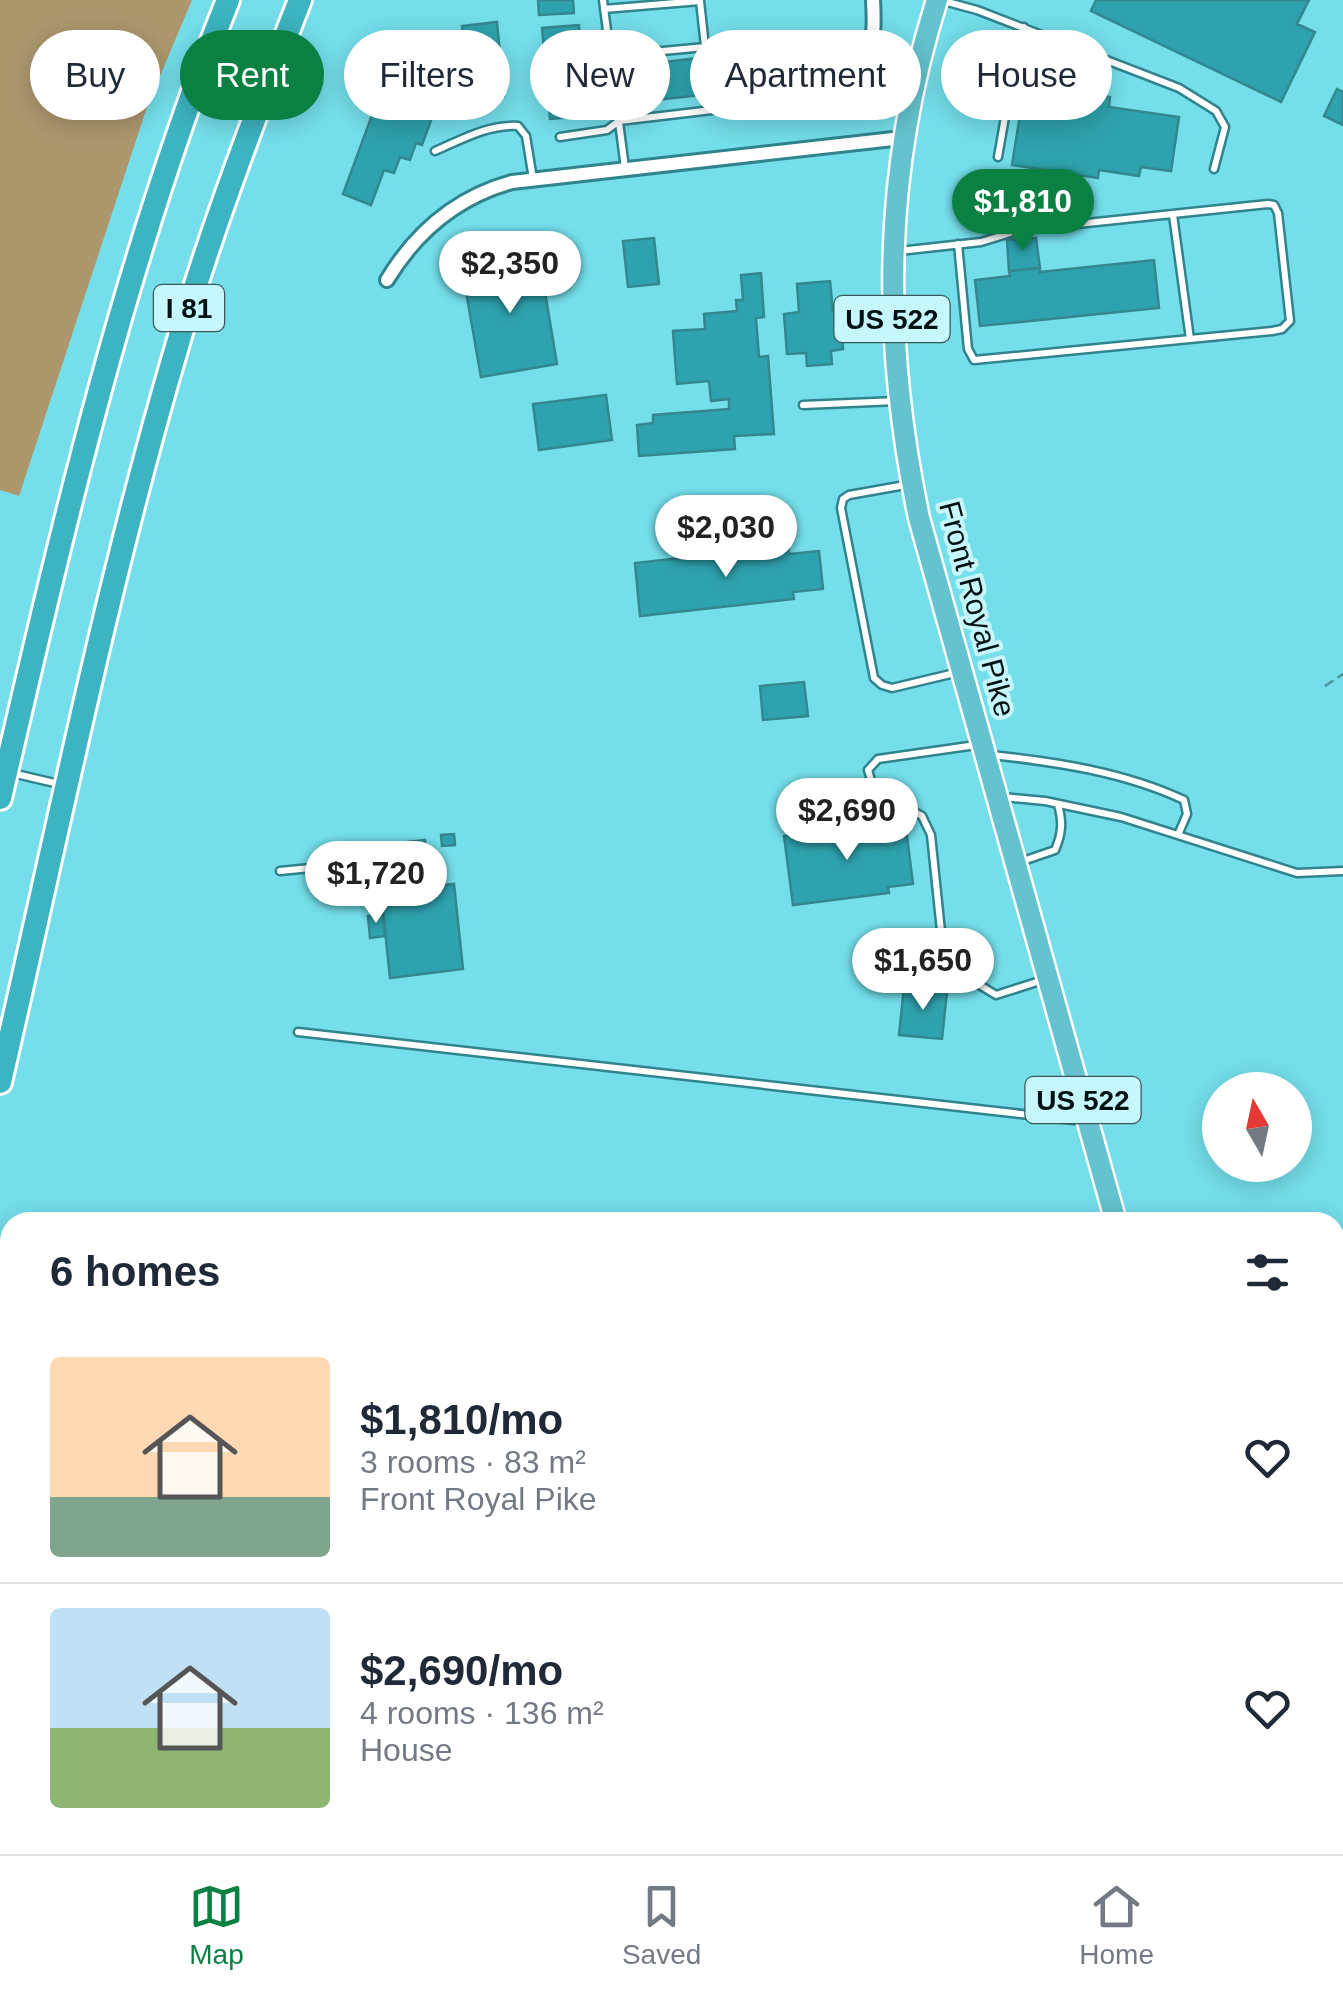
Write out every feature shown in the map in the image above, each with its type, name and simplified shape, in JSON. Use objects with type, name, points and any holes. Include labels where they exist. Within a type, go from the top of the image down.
[{"type":"highway","name":"I 81","points":[[0,798],[99,386],[177,137],[228,0]]},
{"type":"highway","name":"I 81","points":[[0,1082],[135,500],[178,344],[216,226],[300,0]]},
{"type":"highway","name":"Front Royal Pike","points":[[938,0],[902,138],[892,302],[898,401],[912,484],[1113,1212]]},
{"type":"street","points":[[872,30],[873,0]]},
{"type":"street","points":[[387,280],[407,251],[451,210],[495,187],[902,138]]},
{"type":"lane","points":[[607,30],[604,5],[700,0],[704,30]]},
{"type":"lane","points":[[938,0],[978,10],[1179,88],[1216,111],[1225,127],[1214,169]]},
{"type":"lane","points":[[998,157],[1024,27]]},
{"type":"lane","points":[[560,137],[607,130],[619,121],[690,113]]},
{"type":"lane","points":[[619,121],[626,169]]},
{"type":"lane","points":[[435,151],[482,131],[503,125],[518,126],[526,136],[533,180]]},
{"type":"lane","points":[[893,252],[958,244],[981,242],[1020,230],[1268,204],[1278,213],[1289,324],[1282,329],[974,360],[968,349],[958,244]]},
{"type":"lane","points":[[1173,215],[1190,339]]},
{"type":"lane","points":[[802,404],[898,401]]},
{"type":"lane","points":[[912,484],[849,494],[841,508],[874,678],[892,688],[962,671]]},
{"type":"lane","points":[[1048,978],[996,995],[973,981],[940,931],[931,835],[922,816],[874,790],[868,770],[878,760],[984,749],[1038,760],[1154,786],[1184,800],[1186,814],[1178,835]]},
{"type":"lane","points":[[6,771],[68,787]]},
{"type":"lane","points":[[997,796],[1121,816],[1297,873],[1343,871]]},
{"type":"lane","points":[[1016,864],[1055,850],[1062,819],[1058,804]]},
{"type":"lane","points":[[280,871],[350,864],[360,865],[369,875]]},
{"type":"lane","points":[[298,1032],[1089,1122]]},
{"type":"path","points":[[1325,686],[1343,674]]},
{"type":"shaded area","points":[[0,0],[192,0],[160,76],[160,30],[30,30],[30,120],[143,120],[19,496],[0,490]]},
{"type":"building","points":[[538,0],[573,0],[574,13],[539,15]]},
{"type":"building","points":[[1096,0],[1309,0],[1297,24],[1315,32],[1281,102],[1091,11]]},
{"type":"building","points":[[497,22],[498,30],[462,30],[462,26]]},
{"type":"building","points":[[579,25],[579,30],[542,30]]},
{"type":"building","points":[[690,59],[690,96],[670,98],[670,61]]},
{"type":"building","points":[[1337,89],[1343,92],[1343,125],[1324,116]]},
{"type":"building","points":[[1112,107],[1179,117],[1171,171],[1141,167],[1139,176],[1099,170],[1098,178],[1012,165],[1019,120],[1112,120]]},
{"type":"building","points":[[370,120],[431,120],[422,145],[416,143],[410,160],[400,157],[394,173],[384,170],[371,205],[343,194]]},
{"type":"building","points":[[654,238],[659,284],[628,287],[623,241]]},
{"type":"building","points":[[1036,238],[1040,268],[1009,271],[1007,240]]},
{"type":"building","points":[[539,256],[557,364],[481,377],[462,269]]},
{"type":"building","points":[[1154,260],[1159,308],[980,326],[975,280],[1010,276],[1009,271],[1040,268],[1040,272]]},
{"type":"building","points":[[761,273],[764,317],[756,318],[759,357],[768,356],[774,434],[734,436],[735,449],[639,456],[637,425],[653,423],[653,415],[729,409],[729,399],[711,401],[709,381],[677,384],[673,331],[705,329],[704,314],[737,311],[736,300],[743,300],[741,275]]},
{"type":"building","points":[[830,281],[833,311],[840,311],[843,349],[831,351],[832,364],[807,366],[806,353],[787,354],[784,314],[799,312],[797,284]]},
{"type":"building","points":[[606,395],[612,440],[539,450],[533,404]]},
{"type":"building","points":[[788,546],[789,554],[819,551],[823,589],[793,592],[794,599],[640,616],[635,563]]},
{"type":"building","points":[[804,682],[808,716],[763,720],[760,686]]},
{"type":"building","points":[[880,824],[881,831],[906,828],[913,884],[888,887],[889,893],[793,905],[784,836]]},
{"type":"building","points":[[454,834],[455,845],[442,846],[441,835]]},
{"type":"building","points":[[425,840],[427,864],[384,870],[381,845]]},
{"type":"building","points":[[454,884],[463,969],[390,978],[381,892]]},
{"type":"building","points":[[383,914],[385,936],[370,938],[368,916]]},
{"type":"building","points":[[904,987],[947,992],[942,1039],[899,1035]]}]
